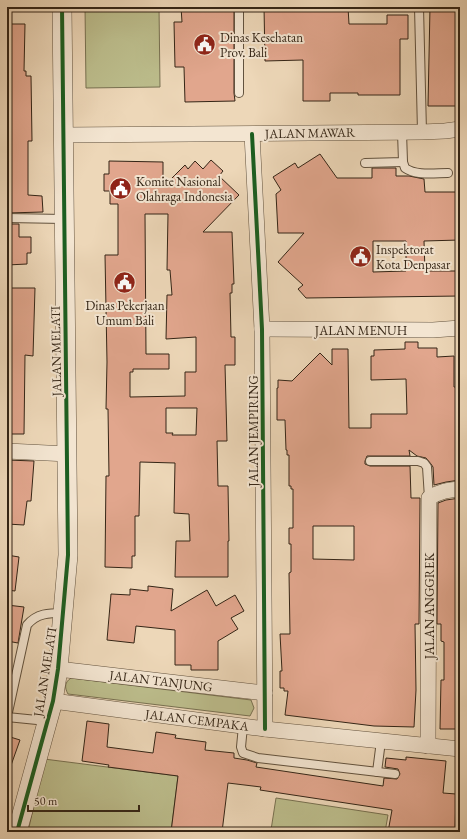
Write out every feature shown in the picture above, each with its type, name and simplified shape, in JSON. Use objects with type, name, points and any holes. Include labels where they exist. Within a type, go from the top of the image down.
[{"type":"street","name":"JALAN MELATI","points":[[17,832],[53,701],[64,613],[68,555],[62,7]]},
{"type":"street","name":"JALAN MAWAR","points":[[63,135],[422,132],[460,129]]},
{"type":"street","name":"JALAN JEMPIRING","points":[[252,134],[262,329],[265,729]]},
{"type":"street","name":"JALAN MENUH","points":[[262,329],[433,330],[460,328]]},
{"type":"street","points":[[7,451],[68,454]]},
{"type":"street","points":[[430,498],[438,492],[460,489]]},
{"type":"street","name":"JALAN ANGGREK","points":[[428,746],[430,498]]},
{"type":"street","name":"JALAN TANJUNG","points":[[58,669],[265,693]]},
{"type":"street","name":"JALAN CEMPAKA","points":[[53,701],[265,729],[460,749]]},
{"type":"lane","points":[[239,93],[240,7]]},
{"type":"lane","points":[[419,7],[422,132]]},
{"type":"lane","points":[[402,132],[403,162],[405,168],[419,173],[448,173]]},
{"type":"lane","points":[[365,163],[403,162]]},
{"type":"lane","points":[[7,218],[64,219]]},
{"type":"lane","points":[[370,461],[418,461],[424,463],[427,467],[430,498]]},
{"type":"lane","points":[[48,721],[7,717],[27,625],[36,616],[64,613]]},
{"type":"lane","points":[[243,726],[241,747],[243,753],[248,755],[258,758],[395,774]]},
{"type":"lane","points":[[377,772],[381,742]]},
{"type":"green space","points":[[85,7],[159,7],[160,87],[86,88]]},
{"type":"green space","points":[[71,678],[251,700],[254,708],[250,716],[68,694],[66,685],[67,681]]},
{"type":"green space","points":[[44,759],[178,776],[171,832],[28,832]]},
{"type":"green space","points":[[276,798],[388,815],[385,832],[287,832],[271,830]]},
{"type":"building","name":"Dinas Kesehatan Prov. Bali","points":[[181,7],[234,7],[235,101],[185,102],[184,67],[175,67],[174,22],[182,22]]},
{"type":"building","points":[[264,7],[348,7],[349,24],[387,24],[387,15],[408,15],[408,39],[400,39],[400,95],[330,93],[330,101],[303,101],[303,60],[265,61]]},
{"type":"building","points":[[430,7],[458,7],[457,70],[460,69],[460,95],[456,96],[456,106],[428,106]]},
{"type":"building","points":[[7,24],[25,24],[24,71],[26,71],[26,76],[31,76],[32,141],[28,141],[28,195],[42,196],[43,212],[7,213]]},
{"type":"building","points":[[320,154],[337,178],[372,178],[372,168],[396,168],[396,176],[409,176],[424,179],[425,192],[460,192],[460,240],[424,241],[425,271],[460,271],[460,296],[306,298],[298,289],[303,285],[278,262],[304,233],[278,233],[276,194],[281,190],[273,177],[295,163],[298,168]],"holes":[[[373,241],[406,241],[406,271],[373,272]]]},
{"type":"building","points":[[211,160],[223,171],[219,176],[239,195],[203,232],[232,232],[234,284],[232,284],[232,293],[230,293],[231,337],[235,337],[235,365],[225,365],[227,441],[217,441],[218,486],[228,486],[228,577],[175,577],[176,541],[190,541],[189,514],[174,513],[175,463],[140,462],[139,516],[135,516],[135,556],[132,556],[132,568],[105,567],[106,476],[109,476],[108,409],[106,409],[107,362],[105,255],[118,255],[118,204],[110,204],[110,191],[104,191],[104,174],[109,174],[109,161],[163,162],[163,187],[185,165],[188,169],[195,161],[203,169]],"holes":[[[145,214],[168,214],[167,270],[170,270],[172,295],[167,295],[166,339],[196,337],[196,372],[185,372],[185,396],[130,397],[130,372],[133,372],[133,369],[169,369],[169,354],[146,354]],[[166,408],[197,408],[196,435],[172,435],[173,433],[166,433]]]},
{"type":"building","points":[[7,224],[19,224],[19,237],[31,237],[31,253],[27,253],[27,264],[7,265]]},
{"type":"building","points":[[7,288],[35,288],[33,356],[25,355],[24,434],[7,434]]},
{"type":"building","points":[[405,342],[418,342],[418,348],[437,348],[437,357],[454,356],[454,387],[460,387],[460,480],[434,485],[433,467],[431,464],[426,458],[417,456],[409,450],[410,456],[367,456],[365,461],[365,464],[370,466],[410,466],[411,498],[420,498],[419,624],[415,624],[416,690],[414,727],[374,726],[285,715],[288,691],[284,691],[284,688],[280,688],[280,671],[282,671],[280,634],[290,634],[289,573],[291,572],[291,544],[289,544],[289,528],[293,528],[293,489],[289,486],[289,455],[287,455],[286,450],[285,420],[277,420],[278,380],[292,381],[320,353],[332,365],[332,349],[348,349],[349,428],[371,428],[371,414],[407,414],[406,379],[371,380],[371,356],[374,356],[374,350],[405,349]],"holes":[[[313,526],[354,526],[354,560],[313,559]]]},
{"type":"building","points":[[7,460],[34,461],[31,501],[27,501],[24,525],[7,524]]},
{"type":"building","points":[[460,498],[460,729],[440,729],[441,680],[444,680],[444,642],[441,641],[441,624],[437,624],[438,503]]},
{"type":"building","points":[[7,555],[19,557],[15,591],[7,590]]},
{"type":"building","points":[[148,586],[173,589],[171,611],[207,590],[216,606],[235,595],[244,611],[231,618],[238,629],[218,641],[218,670],[191,670],[191,665],[175,665],[175,630],[136,626],[134,643],[107,640],[111,594],[130,595],[130,589],[148,591]]},
{"type":"building","points":[[7,605],[24,607],[18,643],[7,641]]},
{"type":"building","points":[[87,721],[109,724],[107,747],[153,753],[156,732],[176,735],[175,738],[206,742],[205,750],[234,753],[234,758],[257,763],[256,767],[383,786],[384,778],[397,779],[400,774],[398,769],[385,767],[386,758],[406,760],[406,757],[446,761],[443,793],[456,794],[455,832],[388,832],[392,810],[260,790],[261,787],[228,783],[222,832],[171,832],[178,776],[108,767],[109,765],[82,761]]},
{"type":"building","points":[[7,736],[20,740],[9,771],[7,771]]},
{"type":"cycle path","points":[[17,832],[53,701],[58,669],[68,555],[62,7]]},
{"type":"cycle path","points":[[252,134],[262,329],[265,729]]},
{"type":"place","name":"Dinas Kesehatan Prov. Bali","points":[[205,44]]},
{"type":"place","name":"Komite Nasional Olahraga Indonesia","points":[[120,188]]},
{"type":"place","name":"Inspektorat Kota Denpasar","points":[[360,256]]},
{"type":"place","name":"Dinas Pekerjaan Umum Bali","points":[[125,283]]}]
